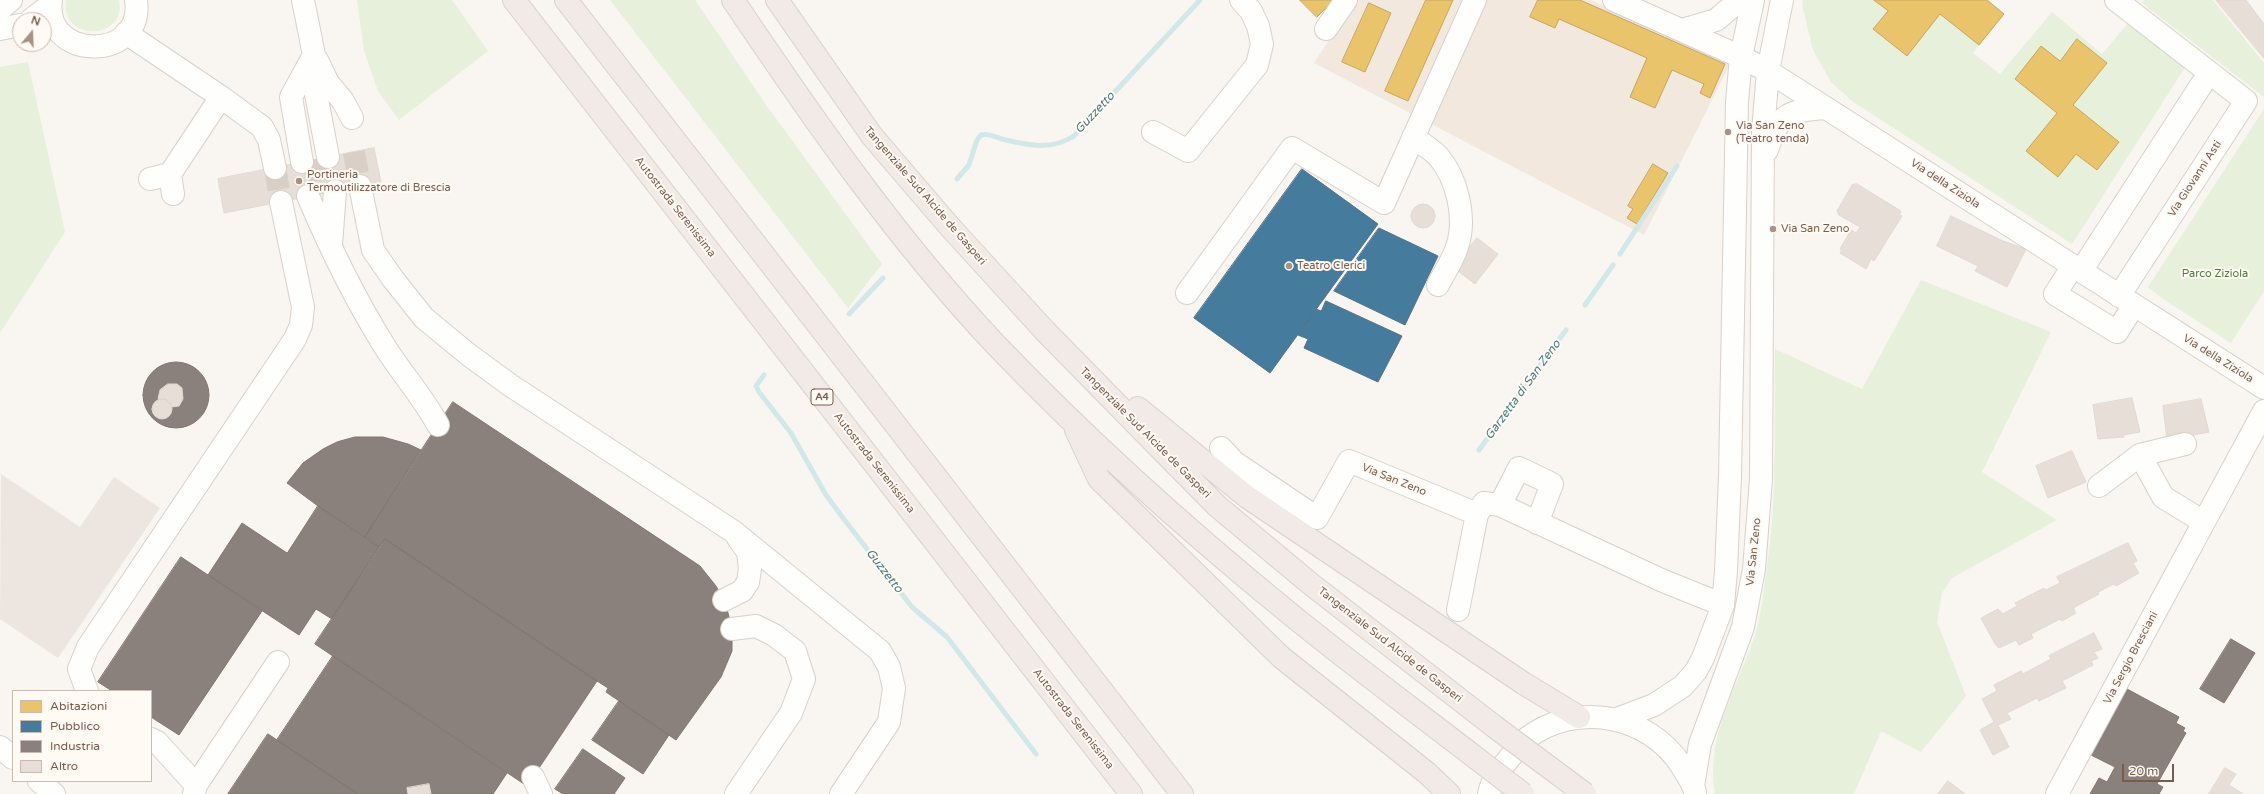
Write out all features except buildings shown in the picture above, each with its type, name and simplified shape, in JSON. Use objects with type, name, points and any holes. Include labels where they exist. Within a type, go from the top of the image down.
[{"type":"highway","name":"Autostrada Serenissima","points":[[514,0],[1131,794]]},
{"type":"highway","points":[[566,0],[1182,794]]},
{"type":"highway","points":[[733,0],[780,70],[907,242],[994,343],[1072,422],[1191,530],[1290,614],[1523,794]]},
{"type":"highway","name":"Tangenziale Sud Alcide de Gasperi","points":[[777,0],[872,136],[950,227],[1045,331],[1217,506],[1312,585],[1495,727],[1585,794]]},
{"type":"highway","points":[[1088,375],[1119,393],[1247,497],[1524,683],[1579,716]]},
{"type":"highway","points":[[1072,422],[1099,479],[1281,657],[1427,773],[1449,794]]},
{"type":"street","points":[[0,9],[11,0]]},
{"type":"street","points":[[50,2],[54,22],[54,33],[82,46],[103,47],[116,42],[126,34],[134,21],[137,7],[136,0]]},
{"type":"street","points":[[303,0],[314,55],[328,83],[344,102],[352,118]]},
{"type":"street","points":[[1153,132],[1188,151],[1257,65],[1262,44],[1258,26],[1251,11],[1241,0]]},
{"type":"street","points":[[1326,29],[1346,0]]},
{"type":"street","points":[[1187,293],[1292,148],[1384,203],[1475,0]]},
{"type":"street","name":"Via della Ziziola","points":[[1614,0],[1741,57],[1768,71],[2264,388]]},
{"type":"street","points":[[1682,30],[1716,20],[1740,0]]},
{"type":"street","name":"Via San Zeno","points":[[1617,719],[1654,705],[1683,686],[1696,671],[1703,658],[1723,605],[1730,476],[1737,102],[1741,57],[1753,0]]},
{"type":"street","name":"Via San Zeno","points":[[1694,790],[1700,744],[1742,627],[1754,570],[1760,479],[1762,131],[1768,71],[1782,0]]},
{"type":"street","name":"Via Giovanni Asti","points":[[2116,0],[2246,101],[2126,300]]},
{"type":"street","points":[[39,12],[50,2]]},
{"type":"street","points":[[0,29],[12,27]]},
{"type":"street","points":[[126,34],[221,97],[262,127],[269,140],[275,168]]},
{"type":"street","points":[[314,55],[304,95],[316,160]]},
{"type":"street","points":[[2126,300],[2116,332],[2055,294],[2077,269],[2209,73]]},
{"type":"street","points":[[164,183],[221,97]]},
{"type":"street","points":[[1763,163],[1773,132],[1783,117],[1799,110],[1826,108]]},
{"type":"street","points":[[1413,137],[1438,155],[1452,178],[1458,201],[1461,224],[1458,246],[1438,285]]},
{"type":"street","points":[[360,186],[373,250],[392,279],[424,318],[510,385],[734,532],[880,651],[889,667],[894,688],[889,722],[841,794]]},
{"type":"street","points":[[322,194],[331,251],[385,347],[428,407],[438,425]]},
{"type":"street","points":[[87,690],[79,669],[88,647],[253,404],[295,339],[301,325],[303,307],[282,202]]},
{"type":"street","name":"Via Sergio Bresciani","points":[[2057,794],[2264,411]]},
{"type":"street","points":[[2098,486],[2140,455],[2185,444]]},
{"type":"street","name":"Via San Zeno","points":[[1221,448],[1234,462],[1317,518],[1349,461],[1477,514]]},
{"type":"street","points":[[2140,455],[2164,497],[2204,522]]},
{"type":"street","points":[[1500,505],[1519,468],[1552,484],[1537,523]]},
{"type":"street","points":[[1458,610],[1477,514],[1484,503],[1500,505],[1661,580],[1723,605]]},
{"type":"street","points":[[724,600],[742,592],[748,582],[750,569],[748,552],[734,532]]},
{"type":"street","points":[[732,629],[756,626],[774,635],[795,651],[804,679],[791,713],[736,794]]},
{"type":"street","points":[[152,740],[157,742],[195,790],[278,662]]},
{"type":"street","name":"Via San Zeno","points":[[1490,794],[1498,771],[1525,739],[1557,722],[1579,716],[1617,719],[1650,733],[1673,753],[1694,790]]},
{"type":"street","points":[[0,747],[12,757]]},
{"type":"street","points":[[40,782],[54,794]]},
{"type":"shaded area","points":[[1355,0],[1591,0],[1731,62],[1644,235],[1314,63]]},
{"type":"shaded area","points":[[1,474],[80,527],[114,477],[160,508],[58,658],[0,619]]},
{"type":"green space","points":[[66,0],[119,0],[119,13],[114,23],[105,29],[94,31],[83,29],[73,24],[67,14]]},
{"type":"green space","points":[[357,0],[452,0],[488,51],[399,120],[378,91],[364,51]]},
{"type":"green space","points":[[610,0],[695,0],[767,106],[882,264],[848,308]]},
{"type":"green space","points":[[1803,0],[1987,0],[2004,14],[1973,53],[2000,74],[2052,12],[2102,54],[2129,22],[2186,66],[2072,244],[1852,101],[1831,82],[1813,50],[1802,5]]},
{"type":"green space","points":[[2144,0],[2213,0],[2264,63],[2264,97],[2142,3]]},
{"type":"green space","points":[[28,62],[65,232],[0,333],[0,67]]},
{"type":"green space","name":"Parco Ziziola","points":[[2264,109],[2264,291],[2231,343],[2163,299],[2148,287]]},
{"type":"green space","points":[[1921,280],[2051,332],[1982,472],[2057,520],[1952,578],[1942,593],[1937,622],[1966,696],[1921,752],[1881,731],[1854,794],[1715,794],[1713,774],[1714,754],[1718,734],[1731,695],[1754,638],[1762,606],[1770,545],[1774,490],[1775,349],[1862,389]]},
{"type":"waterway","name":"Guzzetto","points":[[957,179],[969,165],[977,140],[981,135],[989,135],[1030,145],[1057,144],[1074,136],[1200,0]]},
{"type":"waterway","name":"Garzetta di San Zeno","points":[[1620,254],[1677,166]]},
{"type":"waterway","name":"Garzetta di San Zeno","points":[[1585,305],[1613,265]]},
{"type":"waterway","name":"Guzzetto","points":[[849,314],[883,278]]},
{"type":"waterway","name":"Garzetta di San Zeno","points":[[1479,450],[1566,330]]},
{"type":"waterway","name":"Guzzetto","points":[[764,375],[756,386],[759,392],[791,433],[826,495],[912,607],[947,637],[1036,754]]},
{"type":"tunnel","points":[[354,152],[360,186]]},
{"type":"tunnel","points":[[317,159],[322,194]]},
{"type":"tunnel","points":[[275,168],[281,202]]},
{"type":"place","name":"Via San Zeno (Teatro tenda)","points":[[1728,132]]},
{"type":"place","name":"Portineria Termoutilizzatore di Brescia","points":[[299,181]]},
{"type":"place","name":"Via San Zeno","points":[[1773,229]]},
{"type":"place","name":"Teatro Clerici","points":[[1289,266]]}]
